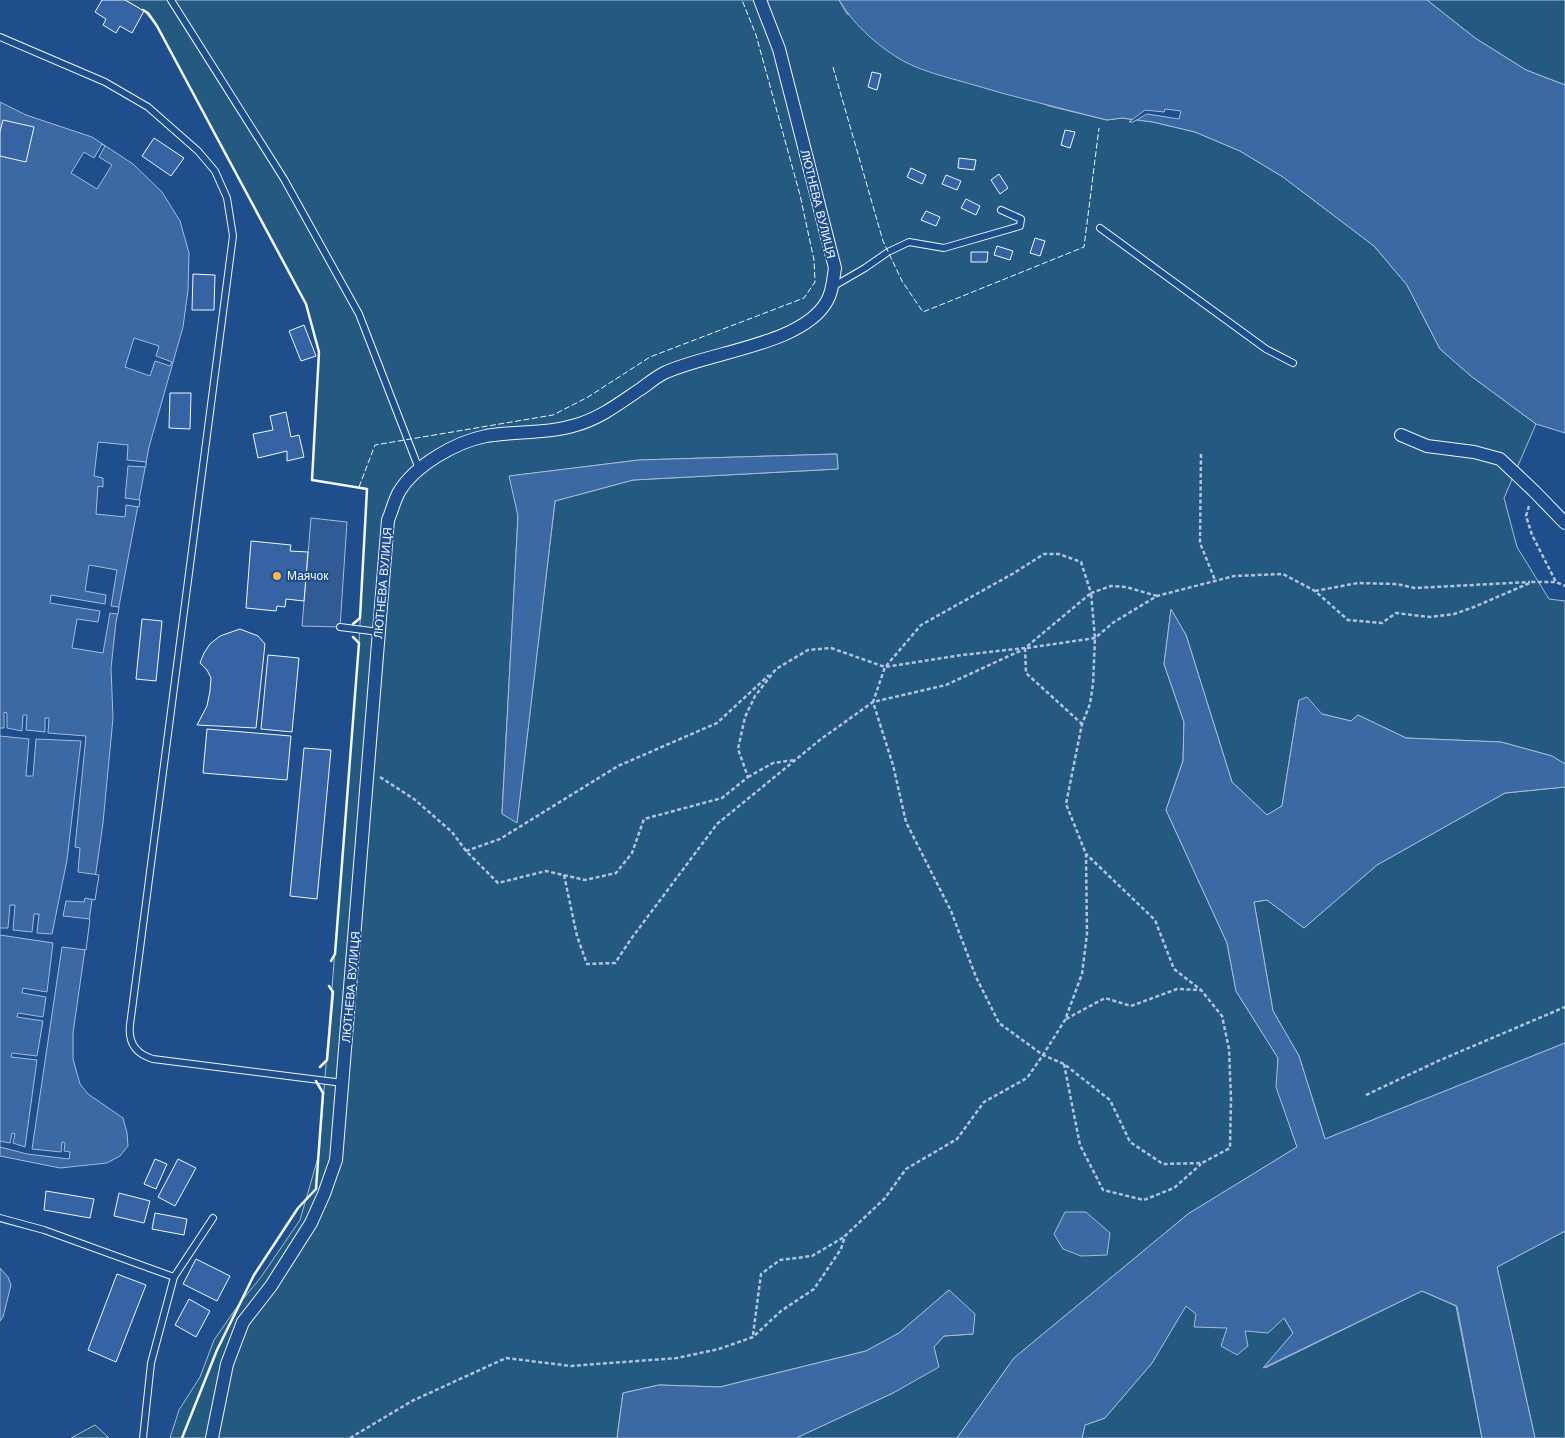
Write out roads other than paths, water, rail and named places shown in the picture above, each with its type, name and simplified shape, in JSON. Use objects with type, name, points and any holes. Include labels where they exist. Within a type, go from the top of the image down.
[{"type":"street","name":"ЛЮТНЕВА ВУЛИЦЯ","points":[[212,1438],[227,1364],[243,1322],[270,1286],[311,1223],[336,1160],[388,520],[399,492],[419,469],[438,456],[486,436],[558,430],[599,416],[663,374],[714,355],[777,339],[815,316],[827,302],[833,286],[835,268],[779,49],[760,0]]},
{"type":"street","points":[[1401,435],[1427,446],[1474,452],[1500,459],[1565,523]]},
{"type":"lane","points":[[171,0],[284,179],[359,314],[419,469]]},
{"type":"lane","points":[[0,37],[105,82],[148,107],[198,151],[214,171],[227,198],[233,236],[145,899],[129,1034],[131,1043],[144,1057],[153,1059],[343,1082]]},
{"type":"lane","points":[[833,286],[866,268],[888,252],[909,242],[944,248],[1020,226],[1021,219],[1001,210]]},
{"type":"lane","points":[[1100,228],[1266,348],[1293,363]]},
{"type":"lane","points":[[340,627],[379,632]]},
{"type":"lane","points":[[0,1218],[44,1230],[174,1277]]},
{"type":"lane","points":[[143,1438],[150,1363],[174,1277],[213,1218]]},
{"type":"place","name":"Маячок","points":[[277,576]]}]
